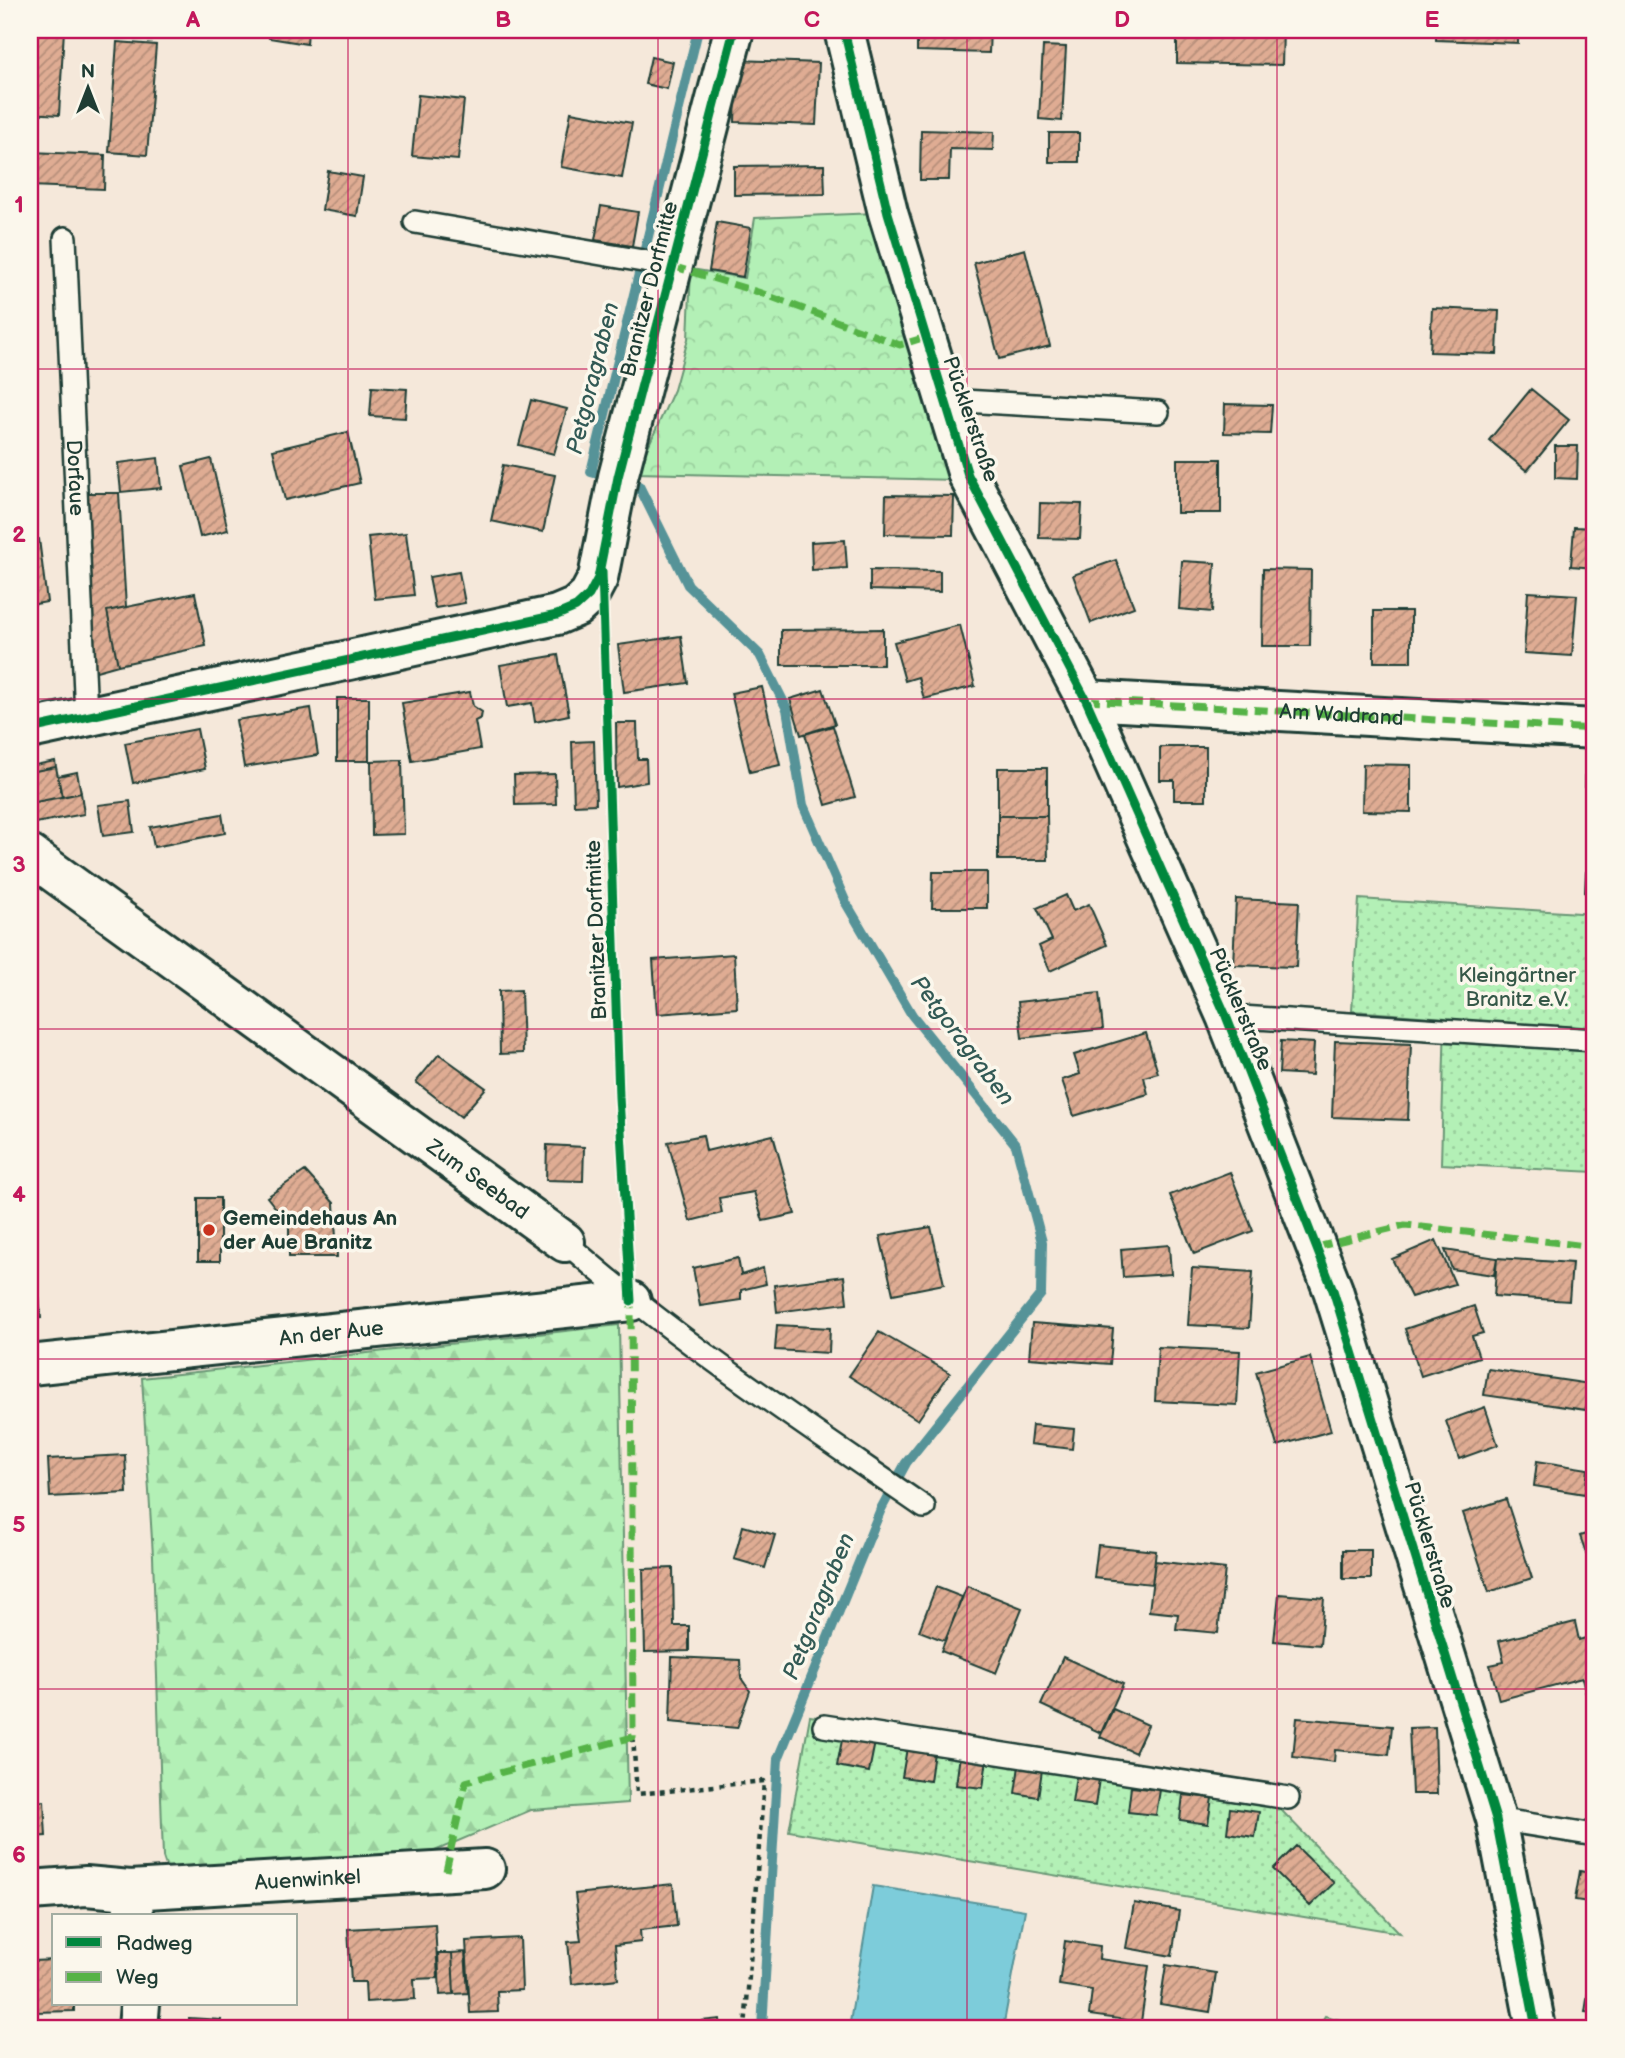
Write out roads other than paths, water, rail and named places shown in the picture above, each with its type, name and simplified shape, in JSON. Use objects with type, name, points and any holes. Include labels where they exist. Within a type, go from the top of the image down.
[{"type":"street","name":"Branitzer Dorfmitte","points":[[30,729],[557,615],[576,607],[594,587],[663,264],[734,30]]},
{"type":"street","name":"Pücklerstraße","points":[[844,30],[888,214],[968,475],[1086,700],[1226,1016],[1333,1290],[1496,1819],[1536,2028]]},
{"type":"street","name":"Am Waldrand","points":[[1086,700],[1595,729]]},
{"type":"street","name":"Zum Seebad","points":[[30,855],[565,1242]]},
{"type":"street","name":"An der Aue","points":[[30,1366],[631,1301]]},
{"type":"street","name":"Auenwinkel","points":[[30,1889],[86,1886],[132,1903],[485,1869]]},
{"type":"street","points":[[138,2028],[140,2006]]},
{"type":"lane","points":[[415,222],[663,264]]},
{"type":"lane","name":"Dorfaue","points":[[65,238],[86,716]]},
{"type":"lane","points":[[945,400],[1158,412]]},
{"type":"lane","points":[[1226,1016],[1595,1041]]},
{"type":"lane","name":"Zum Seebad","points":[[565,1242],[631,1301],[854,1461],[924,1507]]},
{"type":"lane","points":[[824,1726],[1288,1798]]},
{"type":"lane","points":[[1496,1819],[1595,1835]]},
{"type":"water","points":[[873,1886],[1025,1910],[1003,2028],[849,2028]]},
{"type":"waterway","name":"Petgoragraben","points":[[698,30],[591,472],[639,486],[688,585],[760,655],[787,709],[803,805],[846,903],[912,1015],[1016,1145],[1042,1242],[1041,1294],[906,1463],[881,1509],[778,1759],[762,2028]]},
{"type":"place","name":"Gemeindehaus An der Aue Branitz","points":[[209,1230]]},
{"type":"park label","name":"Kleingärtner Branitz e.V.","points":[[1517,987]]}]
